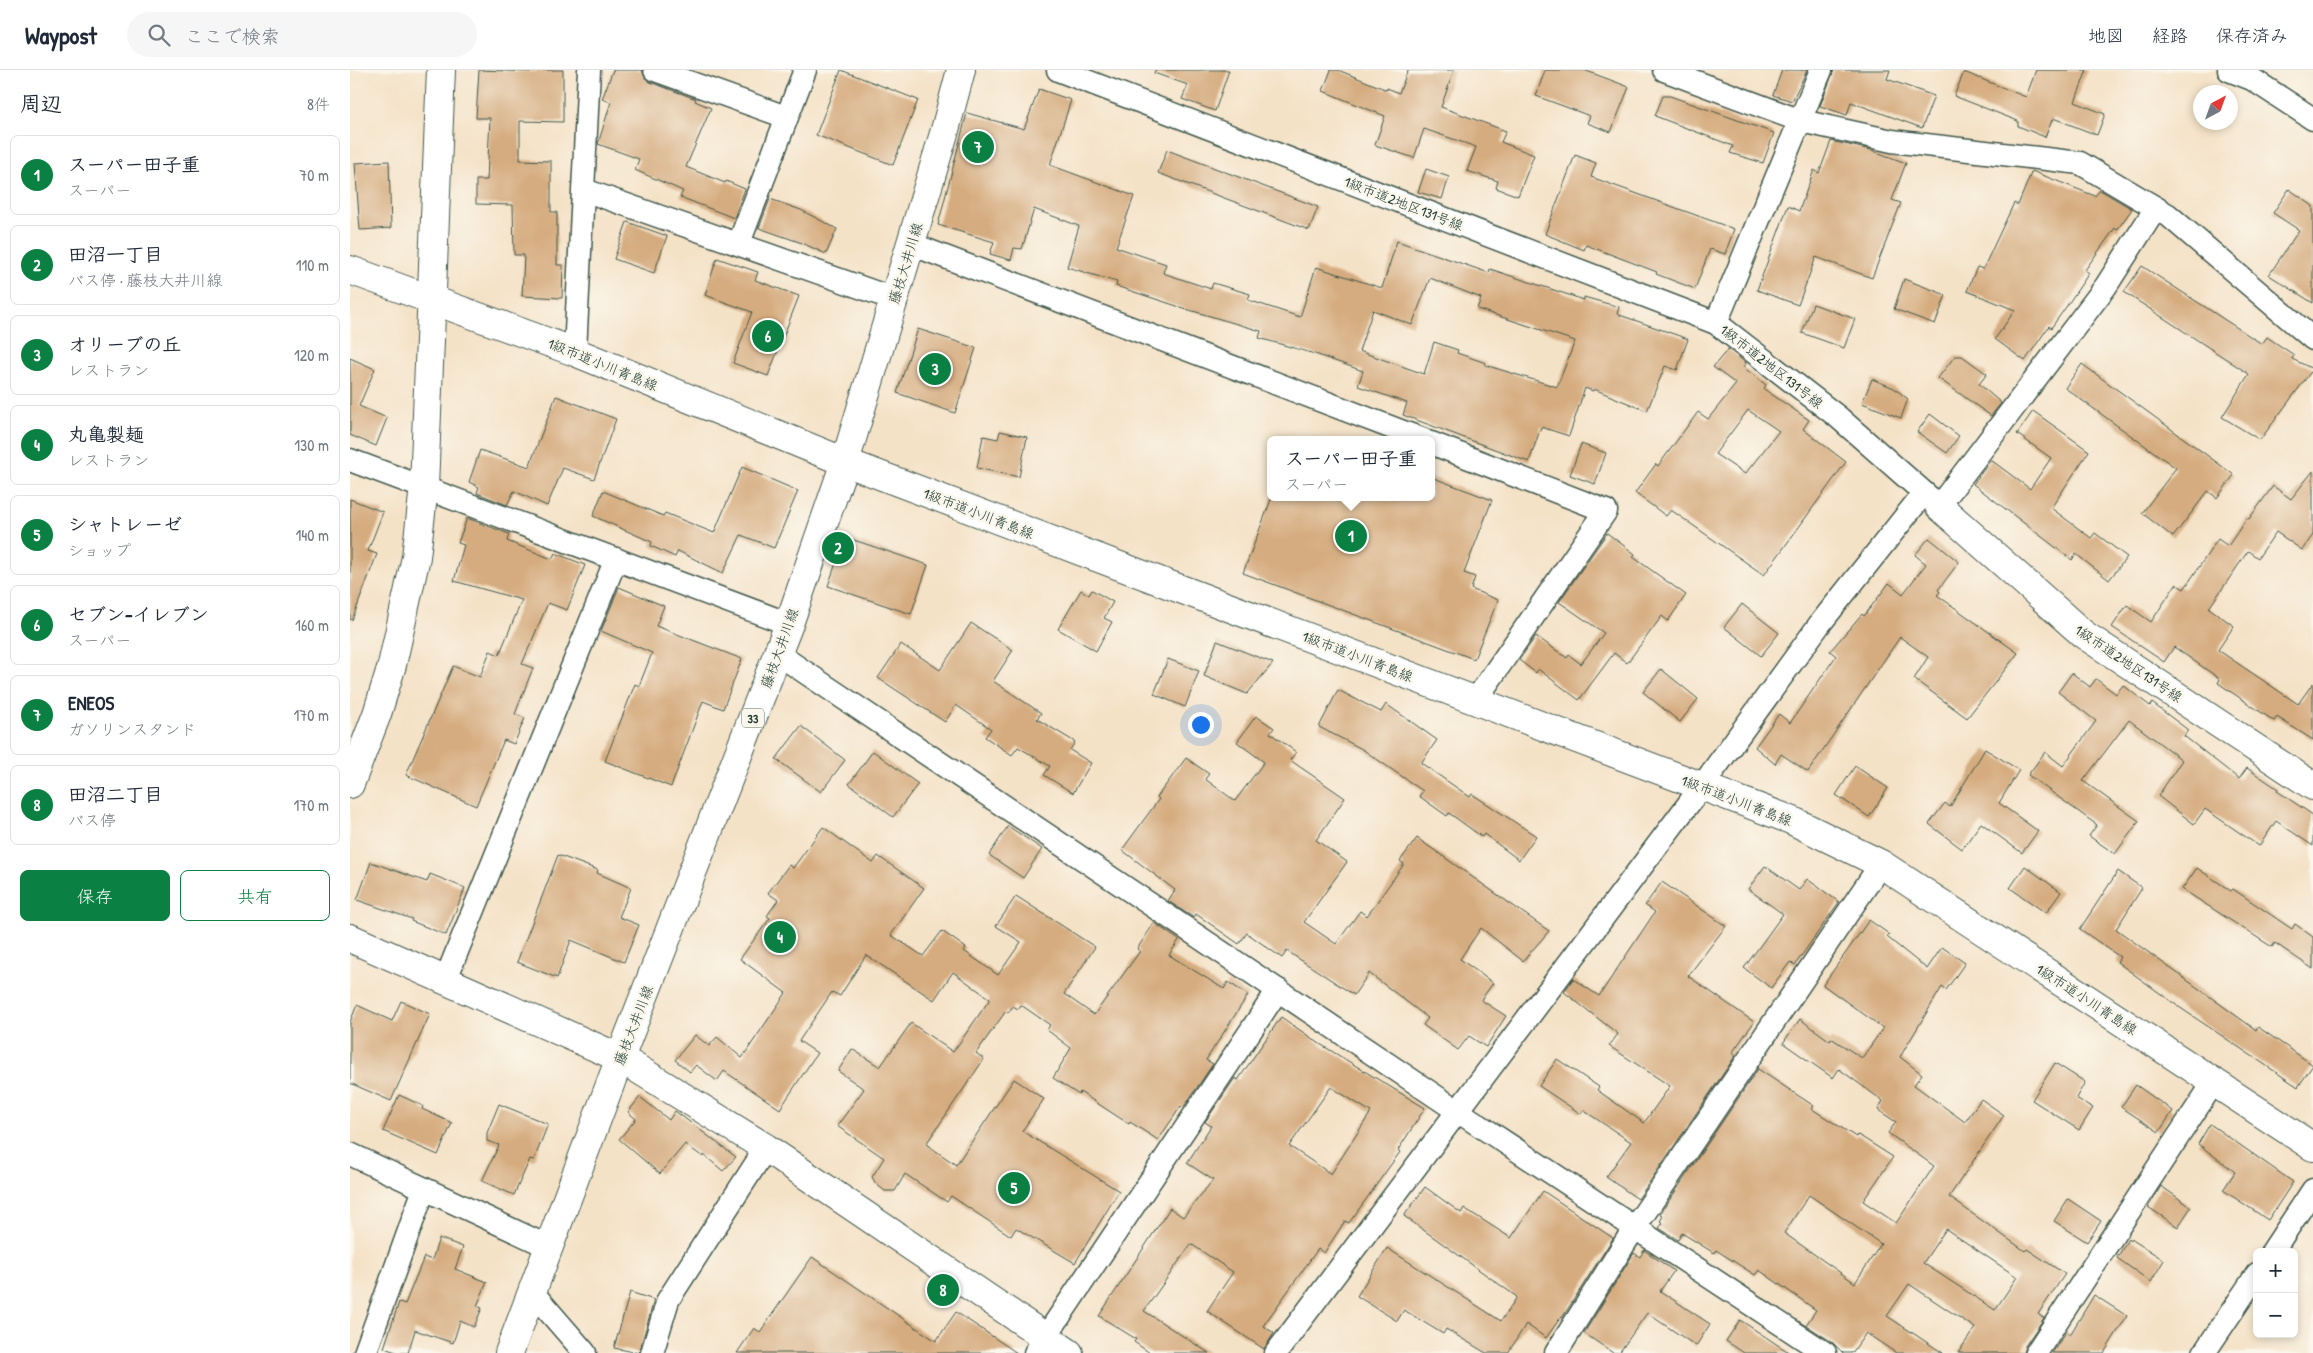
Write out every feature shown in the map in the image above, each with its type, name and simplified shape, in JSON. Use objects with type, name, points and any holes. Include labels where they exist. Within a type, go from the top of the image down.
[{"type":"street","points":[[350,784],[377,714],[394,656],[416,557],[424,487],[441,70]]},
{"type":"street","points":[[575,352],[589,70]]},
{"type":"street","points":[[655,70],[786,117]]},
{"type":"street","points":[[739,243],[786,117],[806,70]]},
{"type":"street","name":"藤枝大井川線","points":[[509,1353],[620,1058],[789,624],[845,462],[961,70]]},
{"type":"street","name":"1級市道2地区131号線","points":[[1058,70],[1716,323],[1838,418],[2083,634],[2313,786]]},
{"type":"street","points":[[1664,70],[1801,121],[1892,141],[2080,162],[2168,215],[2313,339]]},
{"type":"street","points":[[1716,323],[1821,70]]},
{"type":"street","points":[[2229,70],[2252,79],[2313,119]]},
{"type":"street","points":[[584,190],[894,299]]},
{"type":"street","points":[[1276,1353],[1459,1112],[1702,786],[1819,625],[1931,500],[2106,286],[2156,208]]},
{"type":"street","points":[[911,244],[1414,436]]},
{"type":"street","name":"1級市道小川青島線","points":[[350,270],[575,352],[845,462],[1791,820],[1881,864],[2313,1147]]},
{"type":"street","points":[[1435,444],[1606,511],[1475,701]]},
{"type":"street","points":[[350,460],[789,624]]},
{"type":"street","points":[[445,981],[616,559]]},
{"type":"street","points":[[778,654],[1459,1112],[1825,1353]]},
{"type":"street","points":[[1556,1353],[1635,1227],[1881,864]]},
{"type":"street","points":[[350,938],[620,1058],[766,1148],[1040,1345],[1069,1353]]},
{"type":"street","points":[[1040,1345],[1278,990]]},
{"type":"street","points":[[2036,1353],[2214,1082]]},
{"type":"street","points":[[652,1353],[668,1300],[766,1148]]},
{"type":"street","points":[[350,1154],[549,1247]]},
{"type":"street","points":[[365,1353],[424,1189]]},
{"type":"street","points":[[2275,1248],[2313,1190]]},
{"type":"street","points":[[2204,1353],[2253,1280]]},
{"type":"street","points":[[533,1293],[585,1353]]},
{"type":"building","points":[[479,70],[536,72],[536,70],[563,70],[563,122],[520,121],[520,160],[551,161],[551,212],[557,212],[557,265],[563,265],[562,298],[522,296],[524,255],[514,255],[513,205],[476,204],[476,180],[487,180],[490,118],[476,118]]},
{"type":"building","points":[[613,70],[642,70],[645,78],[650,82],[696,99],[695,101],[711,108],[686,167],[745,189],[734,218],[680,197],[683,191],[635,170],[639,159],[598,144],[611,102],[602,99]]},
{"type":"building","points":[[841,70],[918,100],[893,165],[816,135]]},
{"type":"building","points":[[1155,70],[1229,70],[1215,111],[1182,99],[1188,85],[1154,73]]},
{"type":"building","points":[[1331,70],[1338,70],[1399,93],[1408,70],[1454,70],[1441,107],[1506,131],[1501,142],[1534,155],[1518,196],[1496,188],[1498,181],[1467,171],[1476,147],[1424,129],[1414,158],[1375,145],[1385,116],[1323,91]]},
{"type":"building","points":[[1545,70],[1584,70],[1629,87],[1611,132],[1587,123],[1590,116],[1536,96]]},
{"type":"building","points":[[1782,70],[1807,70],[1792,101],[1773,95]]},
{"type":"building","points":[[1834,70],[1890,70],[1887,79],[1934,96],[1922,128],[1851,102],[1847,115],[1820,106]]},
{"type":"building","points":[[2036,70],[2087,70],[2075,102],[2105,114],[2097,135],[2053,118],[2045,137],[2018,126],[2018,121],[1954,96],[1964,72],[2026,97]]},
{"type":"building","points":[[1039,89],[1071,100],[1050,165],[1134,196],[1116,247],[1166,264],[1163,273],[1211,289],[1213,283],[1250,294],[1248,300],[1300,317],[1316,267],[1382,288],[1397,241],[1489,273],[1490,269],[1584,300],[1584,297],[1619,307],[1617,314],[1688,339],[1677,370],[1665,366],[1647,411],[1594,389],[1593,391],[1585,388],[1569,436],[1541,427],[1529,462],[1403,415],[1407,403],[1358,386],[1363,371],[1315,354],[1259,338],[1261,331],[1116,286],[1117,282],[1067,267],[1079,226],[1034,209],[1022,249],[1014,248],[1011,260],[990,254],[994,242],[938,225],[967,113],[1024,129]],"holes":[[[1430,278],[1481,298],[1477,309],[1575,341],[1557,387],[1485,365],[1486,363],[1457,353],[1458,350],[1434,342],[1424,374],[1359,351],[1373,310],[1412,325]]]},
{"type":"building","points":[[1663,96],[1670,96],[1774,133],[1763,163],[1730,153],[1733,146],[1655,116]]},
{"type":"building","points":[[1831,141],[1871,150],[1906,163],[1892,200],[1901,203],[1872,278],[1816,257],[1798,305],[1757,290],[1788,206],[1799,211],[1814,170],[1819,173]]},
{"type":"building","points":[[1167,150],[1318,207],[1309,230],[1158,173]]},
{"type":"building","points":[[1575,155],[1596,163],[1591,177],[1734,229],[1725,254],[1710,249],[1695,289],[1656,274],[1657,272],[1586,245],[1584,250],[1545,234]]},
{"type":"building","points":[[389,161],[391,228],[360,230],[355,163]]},
{"type":"building","points":[[1426,169],[1449,177],[1442,199],[1418,192]]},
{"type":"building","points":[[2032,171],[2095,196],[2100,190],[2132,209],[2117,230],[2115,228],[2085,270],[2089,273],[2051,328],[2049,326],[2025,361],[1995,339],[2015,310],[1967,291],[1977,267],[1983,269],[2014,203],[2018,205]]},
{"type":"building","points":[[2289,189],[2313,206],[2313,303],[2269,275],[2299,230],[2273,213]]},
{"type":"building","points":[[770,199],[801,210],[837,229],[826,254],[802,243],[759,228]]},
{"type":"building","points":[[627,222],[667,236],[654,273],[614,259]]},
{"type":"building","points":[[717,258],[758,272],[755,280],[799,296],[768,376],[733,363],[752,312],[705,295]]},
{"type":"building","points":[[2142,266],[2262,344],[2267,337],[2294,355],[2292,359],[2313,369],[2260,440],[2222,417],[2249,374],[2124,292]]},
{"type":"building","points":[[1904,279],[1946,295],[1935,324],[1894,309]]},
{"type":"building","points":[[1813,304],[1855,319],[1844,348],[1802,333]]},
{"type":"building","points":[[918,329],[976,348],[955,413],[897,393]]},
{"type":"building","points":[[1728,349],[1746,363],[1743,367],[1766,385],[1764,389],[1809,420],[1803,429],[1846,462],[1764,575],[1671,510],[1666,516],[1635,493],[1656,464],[1658,466],[1698,412],[1708,419],[1736,384],[1713,367]],"holes":[[[1748,410],[1779,431],[1745,474],[1715,454]]]},
{"type":"building","points":[[1955,356],[1962,356],[1987,374],[1979,384],[2001,403],[1991,416],[1938,378]]},
{"type":"building","points":[[350,358],[375,369],[359,406],[387,418],[376,446],[350,435]]},
{"type":"building","points":[[2082,364],[2234,475],[2217,498],[2208,491],[2173,537],[2142,513],[2176,468],[2065,388]]},
{"type":"building","points":[[1872,379],[1894,388],[1908,399],[1901,418],[1862,403]]},
{"type":"building","points":[[556,396],[616,419],[594,479],[563,468],[547,506],[514,491],[507,505],[477,493],[479,487],[469,482],[480,450],[529,467]]},
{"type":"building","points":[[2033,411],[2089,451],[2051,508],[2091,538],[2095,533],[2127,557],[2109,580],[2076,554],[2072,560],[1973,484],[1991,460],[2030,489],[2051,458],[2017,434]]},
{"type":"building","points":[[1930,414],[1959,436],[1947,453],[1917,432]]},
{"type":"building","points":[[1000,431],[1027,437],[1019,477],[977,468],[983,436],[998,439]]},
{"type":"building","points":[[1581,444],[1606,453],[1595,484],[1570,475]]},
{"type":"building","points":[[742,467],[798,491],[774,548],[741,535],[723,573],[678,551],[675,557],[651,546],[652,542],[593,516],[603,491],[663,516],[665,513],[714,533]]},
{"type":"building","points":[[2313,471],[2313,535],[2302,550],[2276,532],[2258,558],[2248,551],[2209,608],[2234,626],[2218,650],[2298,704],[2313,683],[2313,740],[2277,717],[2274,721],[2218,683],[2220,679],[2174,647],[2164,662],[2112,627],[2127,605],[2151,622],[2176,584],[2184,589],[2218,539],[2228,546],[2247,518],[2249,519],[2273,486],[2291,499]]},
{"type":"building","points":[[1435,479],[1492,500],[1464,573],[1475,577],[1471,589],[1498,600],[1474,659],[1243,573],[1270,501],[1435,501]]},
{"type":"building","points":[[350,499],[383,512],[368,551],[377,554],[352,620],[350,619]]},
{"type":"building","points":[[467,518],[509,534],[507,541],[552,559],[555,553],[585,565],[567,610],[548,603],[522,664],[533,668],[515,714],[525,718],[514,744],[504,740],[476,806],[406,775],[453,666],[480,677],[490,651],[499,655],[522,600],[454,581],[464,545],[458,543]]},
{"type":"building","points":[[1607,533],[1635,554],[1633,557],[1686,595],[1668,621],[1662,616],[1627,663],[1614,653],[1579,700],[1538,669],[1536,673],[1519,660],[1536,636],[1567,658],[1569,655],[1581,664],[1604,633],[1559,602]]},
{"type":"building","points":[[845,537],[928,565],[911,614],[828,586]]},
{"type":"building","points":[[1929,538],[1959,562],[1938,590],[1940,592],[1937,595],[2018,653],[1967,718],[1914,679],[1928,657],[1900,637],[1808,772],[1781,754],[1775,764],[1755,747],[1779,714],[1790,723],[1836,656],[1830,651],[1862,614],[1864,616],[1889,583],[1903,594],[1926,564],[1915,555]]},
{"type":"building","points":[[619,587],[664,606],[656,626],[742,659],[723,709],[703,701],[671,787],[605,761],[635,684],[639,686],[652,653],[601,631]]},
{"type":"building","points":[[1081,590],[1089,595],[1092,590],[1113,602],[1104,618],[1112,622],[1096,651],[1058,629]]},
{"type":"building","points":[[1742,604],[1779,633],[1761,656],[1724,627]]},
{"type":"building","points":[[971,623],[1013,650],[993,681],[1041,713],[1037,719],[1075,742],[1070,750],[1091,763],[1073,793],[1044,775],[1050,766],[1018,747],[1012,755],[985,737],[991,729],[956,705],[945,722],[878,678],[901,644],[940,670]]},
{"type":"building","points":[[1217,641],[1273,663],[1247,694],[1204,676]]},
{"type":"building","points":[[1168,659],[1199,671],[1185,707],[1154,694]]},
{"type":"building","points":[[1661,669],[1698,699],[1680,722],[1643,692]]},
{"type":"building","points":[[2072,673],[2090,687],[2096,679],[2116,694],[2123,685],[2150,706],[2152,703],[2188,730],[2184,736],[2239,779],[2247,768],[2278,789],[2277,791],[2313,815],[2313,846],[2276,821],[2259,846],[2205,809],[2194,824],[2158,796],[2182,760],[2129,720],[2083,781],[2139,821],[2115,854],[2089,836],[2097,825],[2028,775],[2045,752],[2063,766],[2096,721],[2058,692]]},
{"type":"building","points":[[1338,690],[1381,712],[1386,704],[1437,740],[1421,763],[1470,797],[1472,794],[1536,836],[1519,860],[1484,834],[1482,837],[1449,813],[1447,816],[1419,796],[1423,791],[1362,749],[1319,727]]},
{"type":"building","points":[[1256,716],[1274,728],[1270,733],[1296,752],[1290,760],[1345,798],[1316,840],[1347,862],[1304,922],[1336,944],[1360,911],[1367,916],[1404,864],[1400,861],[1417,838],[1549,931],[1523,961],[1481,928],[1460,959],[1493,983],[1481,1000],[1506,1016],[1486,1047],[1469,1036],[1458,1050],[1423,1025],[1428,1018],[1369,973],[1354,995],[1287,951],[1282,958],[1247,933],[1239,944],[1196,914],[1194,918],[1168,901],[1175,890],[1122,850],[1159,799],[1157,797],[1186,758],[1209,774],[1205,779],[1235,801],[1264,762],[1237,742]]},
{"type":"building","points":[[801,726],[845,760],[821,792],[776,759]]},
{"type":"building","points":[[1985,749],[2019,770],[1999,803],[2038,831],[2022,853],[1981,823],[1962,849],[1929,824],[1945,803],[1950,807]]},
{"type":"building","points":[[873,751],[918,784],[893,817],[849,784]]},
{"type":"building","points":[[1855,766],[1888,788],[1869,817],[1836,795]]},
{"type":"building","points":[[1008,826],[1042,849],[1023,878],[989,855]]},
{"type":"building","points":[[823,827],[873,863],[878,856],[924,888],[891,935],[923,956],[942,931],[966,948],[964,951],[998,975],[1021,942],[996,926],[1016,896],[1095,947],[1064,994],[1094,1015],[1140,951],[1137,949],[1154,923],[1179,940],[1169,955],[1224,989],[1228,982],[1248,995],[1206,1060],[1213,1064],[1158,1140],[1130,1122],[1129,1124],[1080,1092],[1079,1095],[1053,1078],[1071,1048],[1047,1030],[1050,1025],[1021,1005],[1018,1009],[1013,1006],[1008,1013],[1006,1011],[976,1053],[984,1059],[926,1144],[956,1165],[1014,1079],[1044,1099],[1022,1131],[1119,1191],[1075,1263],[1016,1228],[1011,1236],[951,1196],[947,1202],[905,1174],[895,1191],[885,1191],[876,1184],[872,1177],[884,1158],[837,1126],[864,1089],[838,1071],[852,1049],[880,1067],[911,1023],[953,1052],[990,999],[953,972],[934,1000],[866,955],[840,996],[832,992],[799,1041],[817,1053],[780,1109],[724,1071],[717,1081],[696,1065],[690,1072],[675,1060],[695,1035],[709,1046],[717,1037],[742,1058],[786,993],[740,959],[770,918],[767,916],[778,900],[768,893],[789,865],[793,868]]},
{"type":"building","points":[[558,855],[598,870],[597,873],[631,888],[619,917],[639,925],[624,962],[571,940],[557,978],[517,962]]},
{"type":"building","points":[[371,862],[427,882],[430,874],[465,888],[446,935],[411,921],[412,919],[357,900]]},
{"type":"building","points":[[1765,866],[1799,890],[1807,879],[1839,902],[1795,965],[1790,962],[1771,988],[1744,968],[1783,914],[1748,889]]},
{"type":"building","points":[[2025,866],[2061,892],[2046,913],[2010,888]]},
{"type":"building","points":[[2197,868],[2231,891],[2233,889],[2292,929],[2295,924],[2313,937],[2313,969],[2275,943],[2272,947],[2182,889]]},
{"type":"building","points":[[2118,871],[2142,888],[2116,929],[2256,1030],[2258,1027],[2313,1065],[2298,1087],[2179,1007],[2117,962],[2120,957],[2080,929]]},
{"type":"building","points":[[1662,882],[1726,926],[1688,976],[1754,1022],[1732,1053],[1736,1055],[1638,1199],[1606,1177],[1631,1142],[1583,1110],[1581,1114],[1539,1086],[1557,1059],[1599,1087],[1597,1090],[1644,1123],[1670,1086],[1609,1046],[1618,1034],[1564,992],[1573,979],[1599,996],[1655,912],[1645,905]]},
{"type":"building","points":[[1869,920],[1889,934],[1887,937],[1927,969],[1942,947],[1965,963],[1946,990],[1942,987],[1900,1057],[1922,1074],[1914,1085],[1965,1122],[1981,1099],[2004,1115],[1949,1197],[2025,1251],[2027,1249],[2065,1274],[2038,1314],[2044,1318],[2025,1346],[2023,1353],[1958,1353],[1975,1328],[1909,1284],[1887,1316],[1943,1353],[1896,1353],[1866,1333],[1852,1353],[1843,1353],[1832,1342],[1806,1325],[1816,1310],[1759,1270],[1755,1275],[1716,1250],[1714,1253],[1682,1233],[1678,1240],[1659,1228],[1663,1223],[1660,1221],[1663,1216],[1660,1214],[1758,1069],[1814,1106],[1812,1109],[1856,1137],[1857,1135],[1860,1136],[1893,1157],[1863,1201],[1896,1223],[1903,1213],[1934,1166],[1888,1133],[1896,1122],[1878,1110],[1883,1101],[1839,1069],[1833,1078],[1783,1043],[1800,1019],[1830,1041],[1831,1038],[1862,1058],[1883,1028],[1823,985]],"holes":[[[1809,1195],[1881,1244],[1855,1283],[1784,1233]],[[1946,1229],[2017,1277],[1995,1310],[1923,1263]]]},
{"type":"building","points":[[401,1001],[430,1014],[391,1101],[350,1083],[350,1022],[357,1005],[392,1021]]},
{"type":"building","points":[[1281,1017],[1320,1044],[1425,1108],[1398,1150],[1400,1152],[1349,1223],[1345,1221],[1324,1253],[1318,1249],[1263,1326],[1274,1333],[1264,1349],[1207,1311],[1233,1272],[1191,1244],[1144,1311],[1209,1353],[1150,1353],[1134,1342],[1136,1339],[1099,1316],[1170,1208],[1183,1217],[1213,1180],[1187,1163],[1211,1126],[1205,1122],[1235,1078],[1238,1080]],"holes":[[[1331,1087],[1371,1112],[1331,1174],[1289,1146]]]},
{"type":"building","points":[[2055,1063],[2085,1082],[2076,1098],[2093,1108],[2079,1130],[2032,1100]]},
{"type":"building","points":[[2136,1085],[2173,1111],[2159,1132],[2121,1107]]},
{"type":"building","points":[[399,1095],[423,1106],[422,1109],[452,1123],[438,1155],[383,1131]]},
{"type":"building","points":[[640,1097],[669,1120],[675,1111],[736,1157],[723,1171],[704,1155],[703,1157],[685,1144],[660,1174],[619,1139],[636,1119],[628,1112]]},
{"type":"building","points":[[499,1104],[548,1124],[534,1160],[530,1159],[514,1195],[482,1181],[499,1145],[487,1141],[487,1133]]},
{"type":"building","points":[[2210,1124],[2293,1182],[2268,1220],[2223,1190],[2235,1172],[2198,1144]]},
{"type":"building","points":[[2161,1186],[2191,1207],[2178,1227],[2148,1207]]},
{"type":"building","points":[[1425,1187],[1461,1213],[1464,1208],[1511,1238],[1543,1191],[1613,1238],[1562,1318],[1546,1338],[1526,1324],[1508,1353],[1486,1353],[1446,1329],[1443,1334],[1404,1310],[1397,1321],[1357,1296],[1387,1248],[1501,1321],[1517,1297],[1404,1216]]},
{"type":"building","points":[[2068,1199],[2101,1221],[2087,1242],[2054,1221]]},
{"type":"building","points":[[439,1238],[463,1247],[455,1269],[487,1282],[477,1306],[482,1308],[474,1327],[460,1321],[453,1343],[415,1330],[408,1353],[399,1353],[384,1348],[399,1302],[405,1304],[424,1257],[432,1260]]},
{"type":"building","points":[[2128,1239],[2130,1241],[2131,1239],[2164,1260],[2151,1282],[2117,1258]]},
{"type":"building","points":[[1644,1250],[1674,1271],[1660,1291],[1710,1324],[1696,1346],[1647,1313],[1619,1353],[1613,1353],[1584,1333],[1634,1253],[1640,1257]]},
{"type":"building","points":[[812,1257],[936,1341],[956,1312],[1017,1353],[737,1353],[754,1328],[760,1332]]},
{"type":"building","points":[[630,1292],[654,1300],[639,1353],[614,1348]]},
{"type":"building","points":[[2094,1295],[2127,1316],[2104,1353],[2052,1353],[2066,1332],[2070,1335]]},
{"type":"building","points":[[1740,1320],[1790,1353],[1744,1353],[1726,1341]]},
{"type":"place","name":"ENEOS","points":[[978,147]]},
{"type":"place","name":"セブン-イレブン","points":[[768,336]]},
{"type":"place","name":"オリーブの丘","points":[[935,369]]},
{"type":"place","name":"スーパー田子重","points":[[1351,536]]},
{"type":"place","name":"田沼一丁目","points":[[838,548]]},
{"type":"place","name":"丸亀製麺","points":[[780,937]]},
{"type":"place","name":"シャトレーゼ","points":[[1014,1188]]},
{"type":"place","name":"田沼二丁目","points":[[943,1290]]}]
